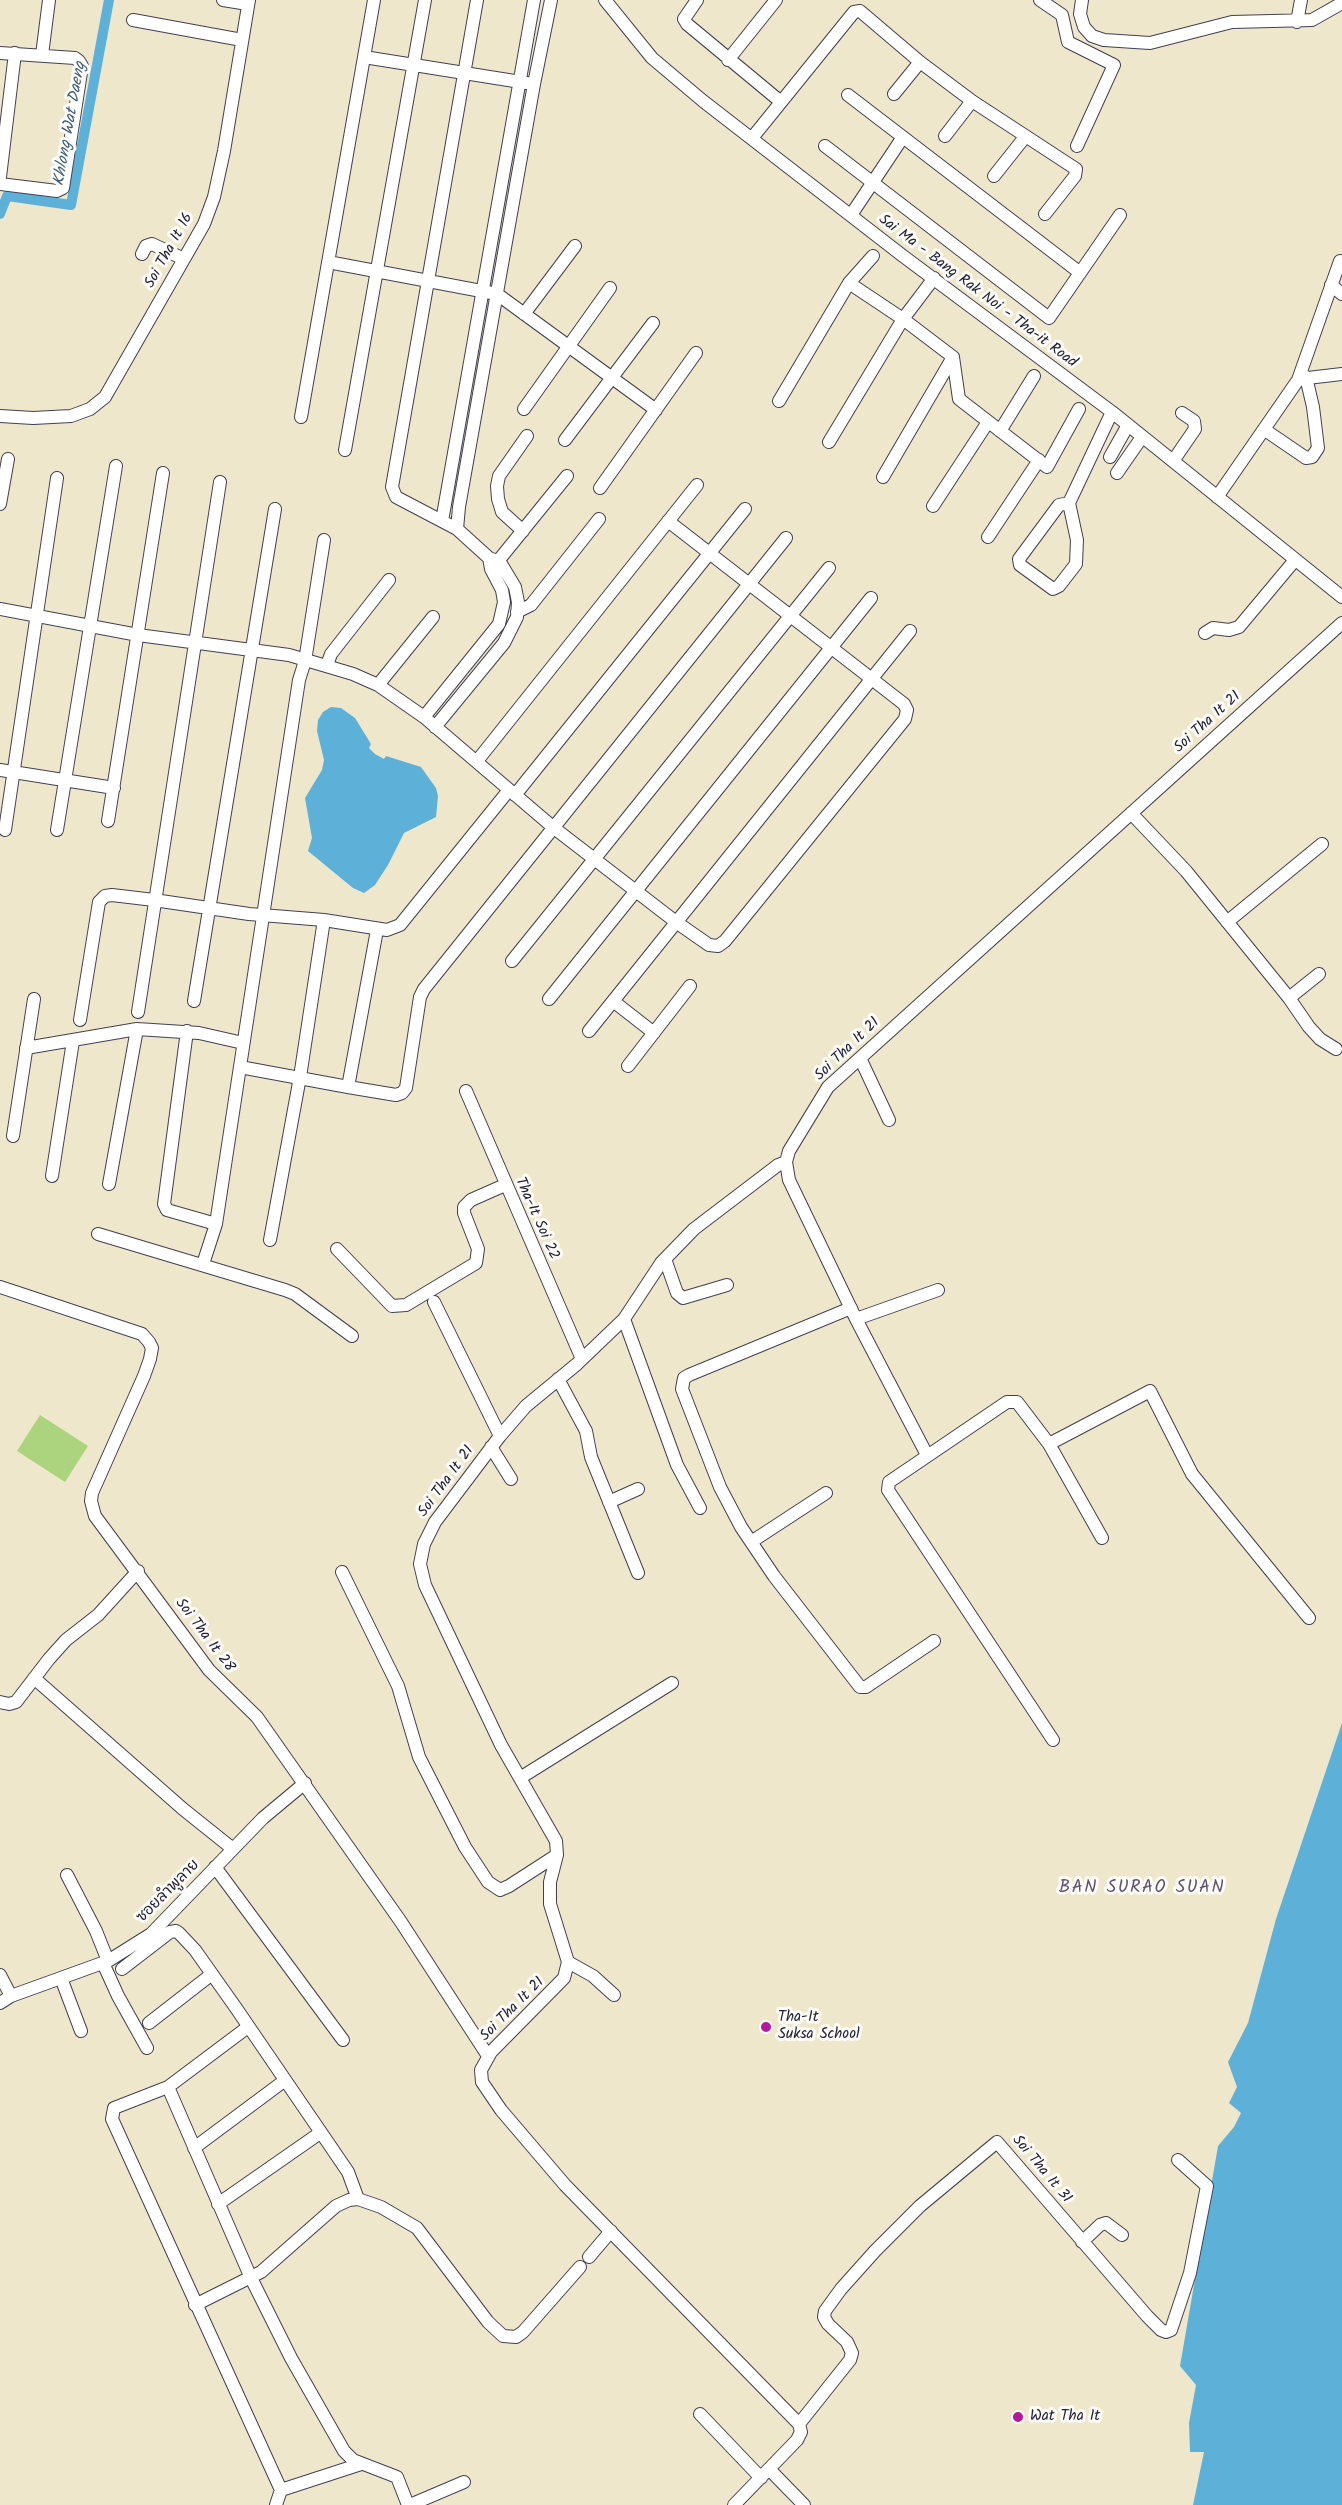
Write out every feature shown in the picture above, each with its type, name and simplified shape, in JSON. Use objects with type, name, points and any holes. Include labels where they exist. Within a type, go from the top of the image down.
[{"type":"street","points":[[42,56],[49,0]]},
{"type":"street","points":[[223,0],[248,2]]},
{"type":"street","points":[[301,417],[374,0]]},
{"type":"street","points":[[345,450],[425,0]]},
{"type":"street","points":[[435,727],[504,643],[512,631],[517,612],[515,587],[493,563],[457,529],[396,497],[392,487],[477,0]]},
{"type":"street","points":[[442,521],[534,0]]},
{"type":"street","points":[[457,529],[534,84],[551,0]]},
{"type":"street","name":"Sai Ma - Bang Rak Noi - Tha-it Road","points":[[605,0],[652,58],[851,215],[1112,412],[1342,597]]},
{"type":"street","points":[[697,0],[684,19],[687,24],[781,102]]},
{"type":"street","points":[[728,60],[776,0]]},
{"type":"street","points":[[1082,0],[1080,14],[1084,27],[1092,36],[1125,43],[1150,43],[1232,21],[1297,22],[1312,20],[1342,3]]},
{"type":"street","points":[[1297,22],[1301,0]]},
{"type":"street","points":[[1043,1],[1062,15],[1068,42],[1114,65],[1077,146]]},
{"type":"street","name":"Soi Tha It 16","points":[[0,416],[33,418],[71,416],[90,409],[105,397],[204,224],[214,197],[224,151],[248,2]]},
{"type":"street","points":[[752,138],[857,10],[972,101],[1076,169],[1075,176],[1045,214]]},
{"type":"street","points":[[133,20],[242,40]]},
{"type":"street","points":[[0,53],[75,58],[82,66],[63,188],[57,191],[0,184]]},
{"type":"street","points":[[0,177],[15,53]]},
{"type":"street","points":[[364,57],[534,84]]},
{"type":"street","points":[[894,94],[920,62]]},
{"type":"street","points":[[848,95],[1079,272]]},
{"type":"street","points":[[945,136],[972,101]]},
{"type":"street","points":[[851,215],[903,137]]},
{"type":"street","points":[[994,176],[1025,137]]},
{"type":"street","points":[[825,146],[1049,318],[1120,215]]},
{"type":"street","points":[[142,254],[146,246],[152,244],[184,259]]},
{"type":"street","points":[[524,314],[575,246]]},
{"type":"street","points":[[779,401],[849,283],[873,256]]},
{"type":"street","points":[[1217,497],[1302,378],[1340,261]]},
{"type":"street","points":[[328,262],[497,294],[656,410]]},
{"type":"street","points":[[830,442],[903,319],[934,278]]},
{"type":"street","points":[[849,283],[903,319],[953,357],[959,399],[1047,466],[1079,409]]},
{"type":"street","points":[[1331,285],[1342,294]]},
{"type":"street","points":[[524,409],[610,288]]},
{"type":"street","points":[[566,440],[653,323]]},
{"type":"street","points":[[600,488],[696,353]]},
{"type":"street","points":[[882,477],[953,357]]},
{"type":"street","points":[[1302,378],[1342,374]]},
{"type":"street","points":[[1000,431],[1034,376]]},
{"type":"street","points":[[1265,430],[1306,458],[1312,456],[1318,447],[1313,407],[1302,378]]},
{"type":"street","points":[[1069,503],[1059,505],[1019,559],[1020,565],[1053,589],[1059,586],[1076,564],[1077,540],[1069,503],[1112,412]]},
{"type":"street","points":[[1173,461],[1195,429],[1194,421],[1182,413]]},
{"type":"street","points":[[933,506],[988,422]]},
{"type":"street","points":[[1110,457],[1128,425]]},
{"type":"street","points":[[523,531],[502,512],[497,486],[499,476],[527,436]]},
{"type":"street","points":[[457,437],[471,439]]},
{"type":"street","points":[[1117,473],[1143,437]]},
{"type":"street","points":[[0,504],[8,459]]},
{"type":"street","points":[[988,537],[1039,460]]},
{"type":"street","points":[[57,830],[116,466]]},
{"type":"street","points":[[108,821],[163,473]]},
{"type":"street","points":[[493,563],[523,531],[567,476]]},
{"type":"street","points":[[5,830],[57,478]]},
{"type":"street","points":[[138,1012],[220,482]]},
{"type":"street","points":[[477,761],[697,485]]},
{"type":"street","points":[[194,1001],[275,509]]},
{"type":"street","points":[[80,1020],[99,902],[105,896],[324,920],[377,930],[387,930],[400,925],[512,793],[745,509]]},
{"type":"street","points":[[517,612],[531,605],[599,519]]},
{"type":"street","points":[[0,609],[138,635],[289,655],[327,665],[378,685],[424,717],[554,828],[676,922],[709,945],[718,946],[725,941],[905,719],[907,710],[904,704],[668,521]]},
{"type":"street","points":[[240,1067],[396,1095],[402,1093],[406,1088],[420,997],[424,989],[786,538]]},
{"type":"street","points":[[203,1264],[216,1224],[299,680],[305,661],[324,540]]},
{"type":"street","points":[[1205,633],[1213,628],[1229,630],[1239,627],[1295,560]]},
{"type":"street","points":[[424,717],[500,624],[504,602],[493,563]]},
{"type":"street","points":[[512,961],[829,568]]},
{"type":"street","points":[[327,665],[331,654],[389,580]]},
{"type":"street","points":[[549,999],[871,598]]},
{"type":"street","points":[[378,685],[433,617]]},
{"type":"street","name":"Soi Tha It 21","points":[[557,1855],[556,1841],[501,1745],[425,1585],[420,1564],[424,1544],[435,1522],[491,1447],[526,1406],[582,1359],[624,1318],[665,1259],[694,1229],[778,1165],[786,1162],[789,1151],[828,1087],[1342,623]]},
{"type":"street","points":[[589,1031],[910,631]]},
{"type":"street","points":[[0,770],[114,788]]},
{"type":"street","points":[[1131,813],[1186,871],[1289,998],[1314,1033],[1336,1048]]},
{"type":"street","points":[[1227,922],[1322,844]]},
{"type":"street","points":[[270,1240],[300,1077],[324,920]]},
{"type":"street","points":[[348,1087],[377,930]]},
{"type":"street","points":[[1289,998],[1319,974]]},
{"type":"street","points":[[628,1066],[690,986]]},
{"type":"street","points":[[13,1136],[34,999]]},
{"type":"street","points":[[612,1001],[654,1033]]},
{"type":"street","points":[[26,1048],[137,1029],[187,1031],[243,1043]]},
{"type":"street","points":[[110,1184],[137,1029]]},
{"type":"street","points":[[187,1031],[164,1204],[167,1210],[216,1224]]},
{"type":"street","points":[[52,1176],[74,1041]]},
{"type":"street","points":[[860,1058],[889,1120]]},
{"type":"street","name":"Tha-It Soi 22","points":[[466,1090],[505,1185],[582,1359]]},
{"type":"street","points":[[786,1162],[789,1180],[927,1455]]},
{"type":"street","points":[[337,1249],[392,1306],[406,1305],[476,1263],[478,1249],[464,1213],[464,1207],[471,1200],[505,1185]]},
{"type":"street","points":[[98,1234],[203,1264],[295,1294],[352,1336]]},
{"type":"street","points":[[665,1259],[677,1293],[683,1298],[726,1285]]},
{"type":"street","name":"Soi Tha It 28","points":[[0,1287],[142,1334],[149,1342],[152,1348],[144,1376],[98,1479],[91,1501],[94,1516],[138,1571],[209,1670],[258,1717],[401,1922],[488,2056]]},
{"type":"street","points":[[934,1641],[866,1687],[860,1687],[774,1576],[751,1542],[720,1487],[682,1389],[684,1378],[854,1313],[938,1290]]},
{"type":"street","points":[[434,1302],[500,1436]]},
{"type":"street","points":[[624,1318],[677,1466],[700,1508]]},
{"type":"street","points":[[558,1379],[586,1431],[591,1457],[638,1573]]},
{"type":"street","points":[[1049,1444],[1149,1391],[1192,1474],[1309,1618]]},
{"type":"street","points":[[1053,1740],[888,1490],[889,1482],[1008,1402],[1017,1402],[1049,1444],[1102,1538]]},
{"type":"street","points":[[491,1447],[511,1479]]},
{"type":"street","points":[[609,1502],[638,1489]]},
{"type":"street","points":[[751,1542],[826,1493]]},
{"type":"street","points":[[0,1701],[9,1704],[16,1702],[66,1640],[98,1615],[138,1571]]},
{"type":"street","points":[[342,1572],[398,1686],[419,1757],[465,1847],[488,1882],[500,1890],[557,1855]]},
{"type":"street","points":[[34,1678],[183,1809],[233,1849]]},
{"type":"street","points":[[520,1778],[672,1683]]},
{"type":"street","name":"ซอยลำพูลาย","points":[[5,2000],[105,1962],[151,1934],[262,1818],[305,1783]]},
{"type":"street","points":[[557,1855],[550,1882],[550,1904],[568,1962],[593,1976],[614,1995]]},
{"type":"street","points":[[215,1868],[343,2040]]},
{"type":"street","points":[[67,1875],[96,1931],[118,1996],[147,2048]]},
{"type":"street","points":[[122,1969],[170,1932],[176,1931],[195,1950],[348,2172],[358,2199]]},
{"type":"street","name":"Soi Tha It 21","points":[[568,1962],[564,1978],[555,1990],[488,2056],[481,2076],[487,2092],[565,2185],[799,2424]]},
{"type":"street","points":[[149,2023],[212,1974]]},
{"type":"street","points":[[0,1975],[5,2000]]},
{"type":"street","points":[[61,1978],[81,2031]]},
{"type":"street","points":[[248,2027],[168,2087],[114,2108],[112,2119],[195,2306],[281,2490],[276,2505]]},
{"type":"street","points":[[194,2148],[284,2081]]},
{"type":"street","points":[[168,2087],[251,2278],[291,2358],[344,2451],[361,2464],[397,2477],[409,2505],[464,2482]]},
{"type":"street","points":[[218,2204],[321,2133]]},
{"type":"street","name":"Soi Tha It 31","points":[[799,2424],[850,2360],[852,2353],[851,2347],[828,2324],[824,2317],[825,2311],[841,2289],[920,2206],[997,2142],[1146,2316],[1161,2330],[1166,2332],[1171,2330],[1190,2273],[1207,2186],[1178,2160]]},
{"type":"street","points":[[195,2306],[251,2278],[336,2206],[358,2199],[381,2207],[417,2228],[488,2322],[503,2336],[516,2337],[524,2332],[580,2267]]},
{"type":"street","points":[[1082,2242],[1100,2225],[1106,2223],[1122,2235]]},
{"type":"street","points":[[589,2257],[611,2231]]},
{"type":"street","points":[[700,2414],[765,2474],[804,2505]]},
{"type":"street","points":[[735,2505],[797,2440],[801,2432],[799,2424]]},
{"type":"street","points":[[281,2490],[361,2464]]},
{"type":"green space","points":[[40,1415],[88,1446],[65,1482],[17,1451]]},
{"type":"water","points":[[331,707],[341,708],[355,718],[371,744],[369,748],[375,754],[384,759],[386,756],[421,767],[436,788],[438,796],[436,817],[404,833],[375,885],[364,893],[353,888],[308,851],[312,838],[305,798],[322,770],[324,760],[317,731],[318,720],[323,712]]},
{"type":"water","points":[[1342,1723],[1342,2505],[1193,2505],[1204,2452],[1190,2452],[1189,2423],[1196,2385],[1180,2366],[1218,2146],[1234,2127],[1241,2113],[1229,2103],[1237,2087],[1228,2062],[1248,2023],[1276,1919]]},
{"type":"waterway","name":"Khlong Wat Daeng","points":[[0,214],[7,196],[71,205],[109,0]]},
{"type":"place","name":"Tha-It Suksa School","points":[[766,2027]]},
{"type":"place","name":"Wat Tha It","points":[[1018,2417]]},
{"type":"district","name":"BAN SURAO SUAN","points":[[1142,1889]]}]
